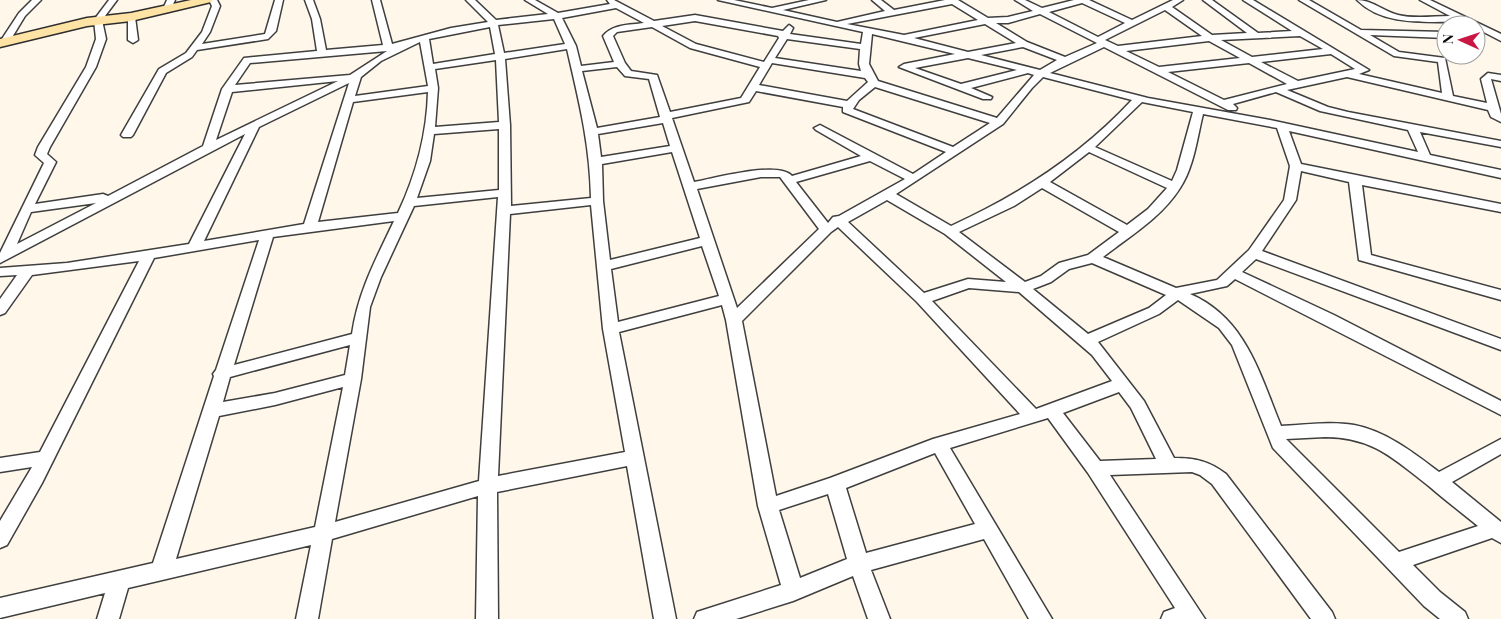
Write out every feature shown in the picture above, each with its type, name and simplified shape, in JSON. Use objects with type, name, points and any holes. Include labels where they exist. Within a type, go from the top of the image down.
[{"type":"street","points":[[3,43],[22,15],[37,0]]},
{"type":"street","points":[[2,258],[50,162],[41,155],[44,147],[91,67],[101,39],[98,20],[112,0]]},
{"type":"street","points":[[3,43],[98,20],[123,15],[131,17],[169,4],[207,0]]},
{"type":"street","points":[[127,135],[162,71],[184,59],[206,32],[216,6],[214,0]]},
{"type":"street","points":[[194,48],[268,36],[272,31],[279,0]]},
{"type":"street","points":[[309,0],[316,19],[322,53]]},
{"type":"street","points":[[376,0],[388,47]]},
{"type":"street","points":[[470,0],[493,22],[500,56],[505,125],[505,193],[488,486],[487,619]]},
{"type":"street","points":[[529,0],[557,16],[570,46],[592,132],[596,161],[597,201],[606,266],[611,329],[665,619]]},
{"type":"street","points":[[609,0],[651,25],[702,49],[766,63],[866,75]]},
{"type":"street","points":[[722,0],[903,38],[1139,99],[1276,125],[1501,174]]},
{"type":"street","points":[[774,0],[785,7]]},
{"type":"street","points":[[769,10],[822,0]]},
{"type":"street","points":[[876,0],[892,12]]},
{"type":"street","points":[[832,24],[953,0],[985,22],[1024,44],[1065,60]]},
{"type":"street","points":[[1019,0],[1118,49],[1222,104],[1276,125],[1296,166],[1290,200],[1254,253],[1234,273],[1222,283],[1177,293],[1154,311],[1086,341]]},
{"type":"street","points":[[903,38],[985,22],[1008,20],[1083,0],[1132,23]]},
{"type":"street","points":[[1154,0],[1167,5],[1210,38],[1297,84]]},
{"type":"street","points":[[734,320],[832,225],[914,179],[999,122],[1041,74],[1102,42],[1132,23],[1179,0]]},
{"type":"street","points":[[1207,0],[1255,35]]},
{"type":"street","points":[[1222,104],[1297,84],[1364,70],[1247,0]]},
{"type":"street","points":[[1303,0],[1397,54],[1442,60],[1448,97]]},
{"type":"street","points":[[1361,0],[1383,13],[1399,18],[1436,19]]},
{"type":"street","points":[[1424,0],[1454,15]]},
{"type":"street","points":[[2,258],[113,197],[208,148],[356,76],[369,64],[424,37],[493,22],[557,16],[618,5]]},
{"type":"street","points":[[592,132],[741,102],[748,97],[783,35],[798,16]]},
{"type":"street","points":[[131,17],[133,40]]},
{"type":"street","points":[[793,591],[768,506],[734,320],[708,240],[653,77],[630,75],[620,64],[608,36],[610,33],[695,18],[783,35],[866,47]]},
{"type":"street","points":[[868,30],[862,64],[866,75],[874,83],[999,122]]},
{"type":"street","points":[[1486,30],[1500,37]]},
{"type":"street","points":[[1118,49],[1210,38],[1300,32]]},
{"type":"street","points":[[1357,32],[1436,35]]},
{"type":"street","points":[[1486,36],[1500,37]]},
{"type":"street","points":[[307,619],[353,380],[363,306],[374,277],[406,210],[424,161],[430,131],[433,88],[424,37]]},
{"type":"street","points":[[987,97],[904,67],[1024,44]]},
{"type":"street","points":[[208,148],[227,89],[239,68],[247,60],[405,45]]},
{"type":"street","points":[[430,66],[570,46]]},
{"type":"street","points":[[1158,70],[1332,51]]},
{"type":"street","points":[[576,69],[620,64]]},
{"type":"street","points":[[959,88],[1027,70]]},
{"type":"street","points":[[1347,74],[1493,108]]},
{"type":"street","points":[[886,86],[922,75]]},
{"type":"street","points":[[227,89],[356,76]]},
{"type":"street","points":[[310,227],[356,76]]},
{"type":"street","points":[[1501,78],[1488,76],[1486,79],[1495,115],[1501,119]]},
{"type":"street","points":[[874,83],[848,105],[847,110],[955,152]]},
{"type":"street","points":[[753,87],[848,105]]},
{"type":"street","points":[[348,100],[433,88]]},
{"type":"street","points":[[1277,89],[1324,109],[1501,144]]},
{"type":"street","points":[[950,231],[996,210],[1040,182],[1128,112],[1139,99]]},
{"type":"street","points":[[922,299],[968,283],[1023,288],[1046,279],[1064,266],[1093,258],[1153,212],[1175,187],[1183,170],[1199,111]]},
{"type":"street","points":[[194,247],[255,125]]},
{"type":"street","points":[[430,131],[505,125]]},
{"type":"street","points":[[820,128],[914,179]]},
{"type":"street","points":[[1413,128],[1426,158]]},
{"type":"street","points":[[1086,147],[1175,187]]},
{"type":"street","points":[[596,161],[676,148]]},
{"type":"street","points":[[790,180],[871,157]]},
{"type":"street","points":[[1296,166],[1355,180],[1501,208]]},
{"type":"street","points":[[690,187],[761,173],[784,174],[832,225],[922,299],[1033,417]]},
{"type":"street","points":[[1355,180],[1364,257],[1501,295]]},
{"type":"street","points":[[1040,182],[1129,232]]},
{"type":"street","points":[[0,272],[27,271],[149,255],[505,193]]},
{"type":"street","points":[[886,194],[950,231],[1023,288],[1098,351],[1138,405],[1168,466]]},
{"type":"street","points":[[26,209],[113,197]]},
{"type":"street","points":[[504,211],[597,201]]},
{"type":"street","points":[[162,569],[266,234]]},
{"type":"street","points":[[606,266],[708,240]]},
{"type":"street","points":[[1254,253],[1501,345]]},
{"type":"street","points":[[0,539],[46,458],[149,255]]},
{"type":"street","points":[[1093,258],[1177,293],[1209,311],[1224,324],[1239,343],[1279,442],[1296,462],[1432,599],[1457,619]]},
{"type":"street","points":[[0,310],[27,271]]},
{"type":"street","points":[[1234,273],[1329,319],[1501,409]]},
{"type":"street","points":[[611,329],[726,298]]},
{"type":"street","points":[[221,374],[359,337]]},
{"type":"street","points":[[211,411],[275,399],[353,380]]},
{"type":"street","points":[[768,506],[835,484],[939,444],[1052,411],[1122,384]]},
{"type":"street","points":[[1052,411],[1095,468],[1185,617]]},
{"type":"street","points":[[1274,432],[1355,432],[1379,441],[1436,482],[1498,532]]},
{"type":"street","points":[[939,444],[1041,619]]},
{"type":"street","points":[[1436,482],[1501,446]]},
{"type":"street","points":[[0,608],[162,569],[322,534],[488,486],[635,457]]},
{"type":"street","points":[[0,465],[46,458]]},
{"type":"street","points":[[1095,468],[1192,465],[1206,469],[1219,479],[1324,619]]},
{"type":"street","points":[[835,484],[858,564],[879,619]]},
{"type":"street","points":[[705,619],[739,614],[858,564],[988,529]]},
{"type":"street","points":[[1396,562],[1498,532]]},
{"type":"street","points":[[108,619],[120,580]]}]
